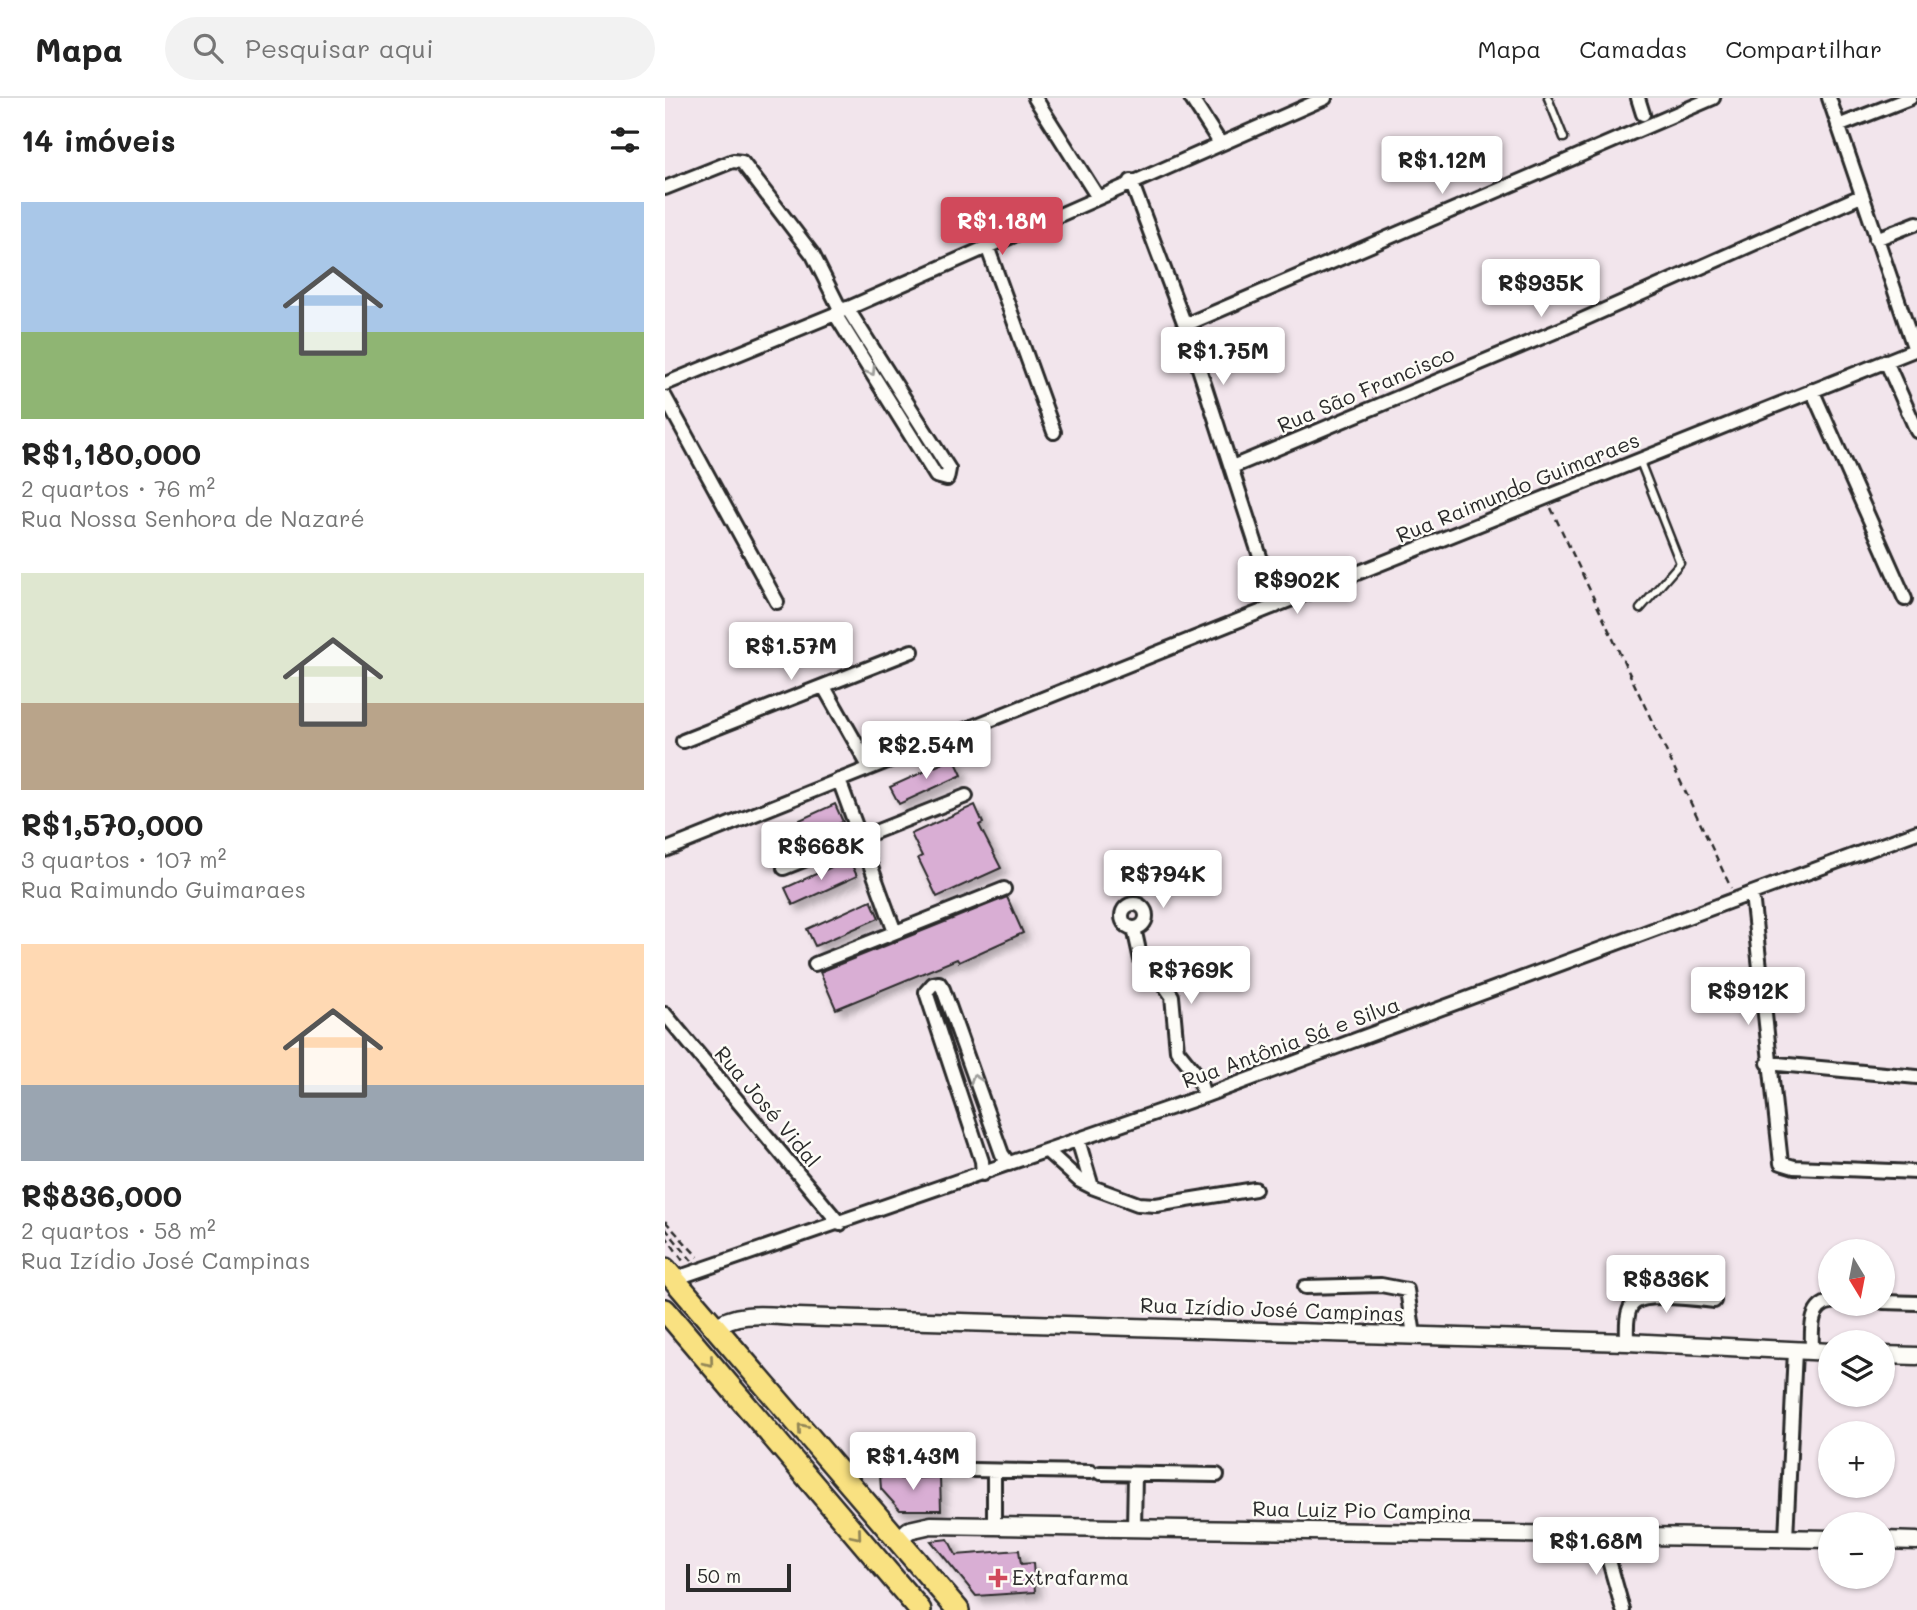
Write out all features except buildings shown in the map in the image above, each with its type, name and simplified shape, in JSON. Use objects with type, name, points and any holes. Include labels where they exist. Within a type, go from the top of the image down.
[{"type":"highway","points":[[669,1274],[958,1610]]},
{"type":"highway","points":[[665,1310],[920,1610]]},
{"type":"street","points":[[1035,98],[1097,197]]},
{"type":"street","points":[[1191,98],[1220,143]]},
{"type":"street","points":[[665,384],[841,311],[1131,181],[1325,98]]},
{"type":"street","points":[[1638,98],[1643,114]]},
{"type":"street","points":[[1185,325],[1713,98]]},
{"type":"street","points":[[1829,98],[1916,349]]},
{"type":"street","points":[[1838,126],[1910,98]]},
{"type":"street","points":[[665,188],[733,161],[742,162],[813,256],[841,311],[949,469],[947,479],[936,476],[925,459],[863,345]]},
{"type":"street","points":[[1131,181],[1185,325],[1276,607]]},
{"type":"street","name":"Rua São Francisco","points":[[1232,467],[1564,328],[1861,196]]},
{"type":"street","points":[[1876,239],[1917,223]]},
{"type":"street","points":[[986,246],[1054,432]]},
{"type":"street","name":"Rua Raimundo Guimaraes","points":[[665,850],[1916,349]]},
{"type":"street","points":[[1886,361],[1917,431]]},
{"type":"street","points":[[1812,390],[1905,599]]},
{"type":"street","points":[[665,397],[777,602]]},
{"type":"street","points":[[925,459],[938,451]]},
{"type":"street","points":[[683,741],[912,651]]},
{"type":"street","points":[[824,687],[870,768]]},
{"type":"street","points":[[839,780],[895,932]]},
{"type":"street","points":[[784,868],[967,796]]},
{"type":"street","name":"Rua Antônia Sá e Silva","points":[[669,1274],[840,1224],[1204,1096],[1917,832]]},
{"type":"street","points":[[815,964],[1004,889]]},
{"type":"street","points":[[1752,894],[1778,1156],[1785,1166],[1917,1172]]},
{"type":"street","points":[[1135,928],[1141,960],[1172,996],[1177,1050],[1198,1076],[1204,1096]]},
{"type":"street","points":[[983,1174],[972,1130],[926,992],[933,984],[939,983],[943,989],[1002,1154],[1009,1164]]},
{"type":"street","name":"Rua José Vidal","points":[[665,1014],[840,1224]]},
{"type":"street","points":[[947,1058],[965,1052]]},
{"type":"street","points":[[1768,1063],[1917,1077]]},
{"type":"street","points":[[972,1130],[991,1123]]},
{"type":"street","points":[[1078,1140],[1092,1187]]},
{"type":"street","points":[[1047,1151],[1080,1181],[1139,1204],[1156,1205],[1255,1189]]},
{"type":"street","points":[[1305,1287],[1381,1285],[1407,1290],[1411,1300],[1414,1335]]},
{"type":"street","points":[[1627,1342],[1629,1310],[1636,1302],[1653,1298],[1714,1300]]},
{"type":"street","points":[[1895,1302],[1917,1303]]},
{"type":"street","points":[[1786,1538],[1803,1351],[1818,1308]]},
{"type":"street","name":"Rua Izídio José Campinas","points":[[715,1328],[723,1321],[736,1318],[797,1317],[1627,1342],[1818,1352]]},
{"type":"street","points":[[1895,1355],[1917,1356]]},
{"type":"street","points":[[972,1470],[1216,1475]]},
{"type":"street","points":[[994,1471],[994,1527]]},
{"type":"street","points":[[1134,1530],[1135,1474]]},
{"type":"street","name":"Rua Luiz Pio Campina","points":[[898,1540],[909,1530],[931,1525],[1818,1539]]},
{"type":"street","points":[[1602,1536],[1623,1610]]},
{"type":"street","points":[[1895,1540],[1917,1541]]},
{"type":"lane","points":[[1548,98],[1564,138]]},
{"type":"lane","points":[[1639,459],[1681,563],[1640,609]]},
{"type":"lane","points":[[840,1470],[864,1460],[961,1456]]},
{"type":"path","points":[[1546,497],[1737,900]]},
{"type":"path","points":[[665,1221],[700,1259],[694,1263],[665,1228]]},
{"type":"place","name":"Extrafarma","points":[[998,1578]]}]
